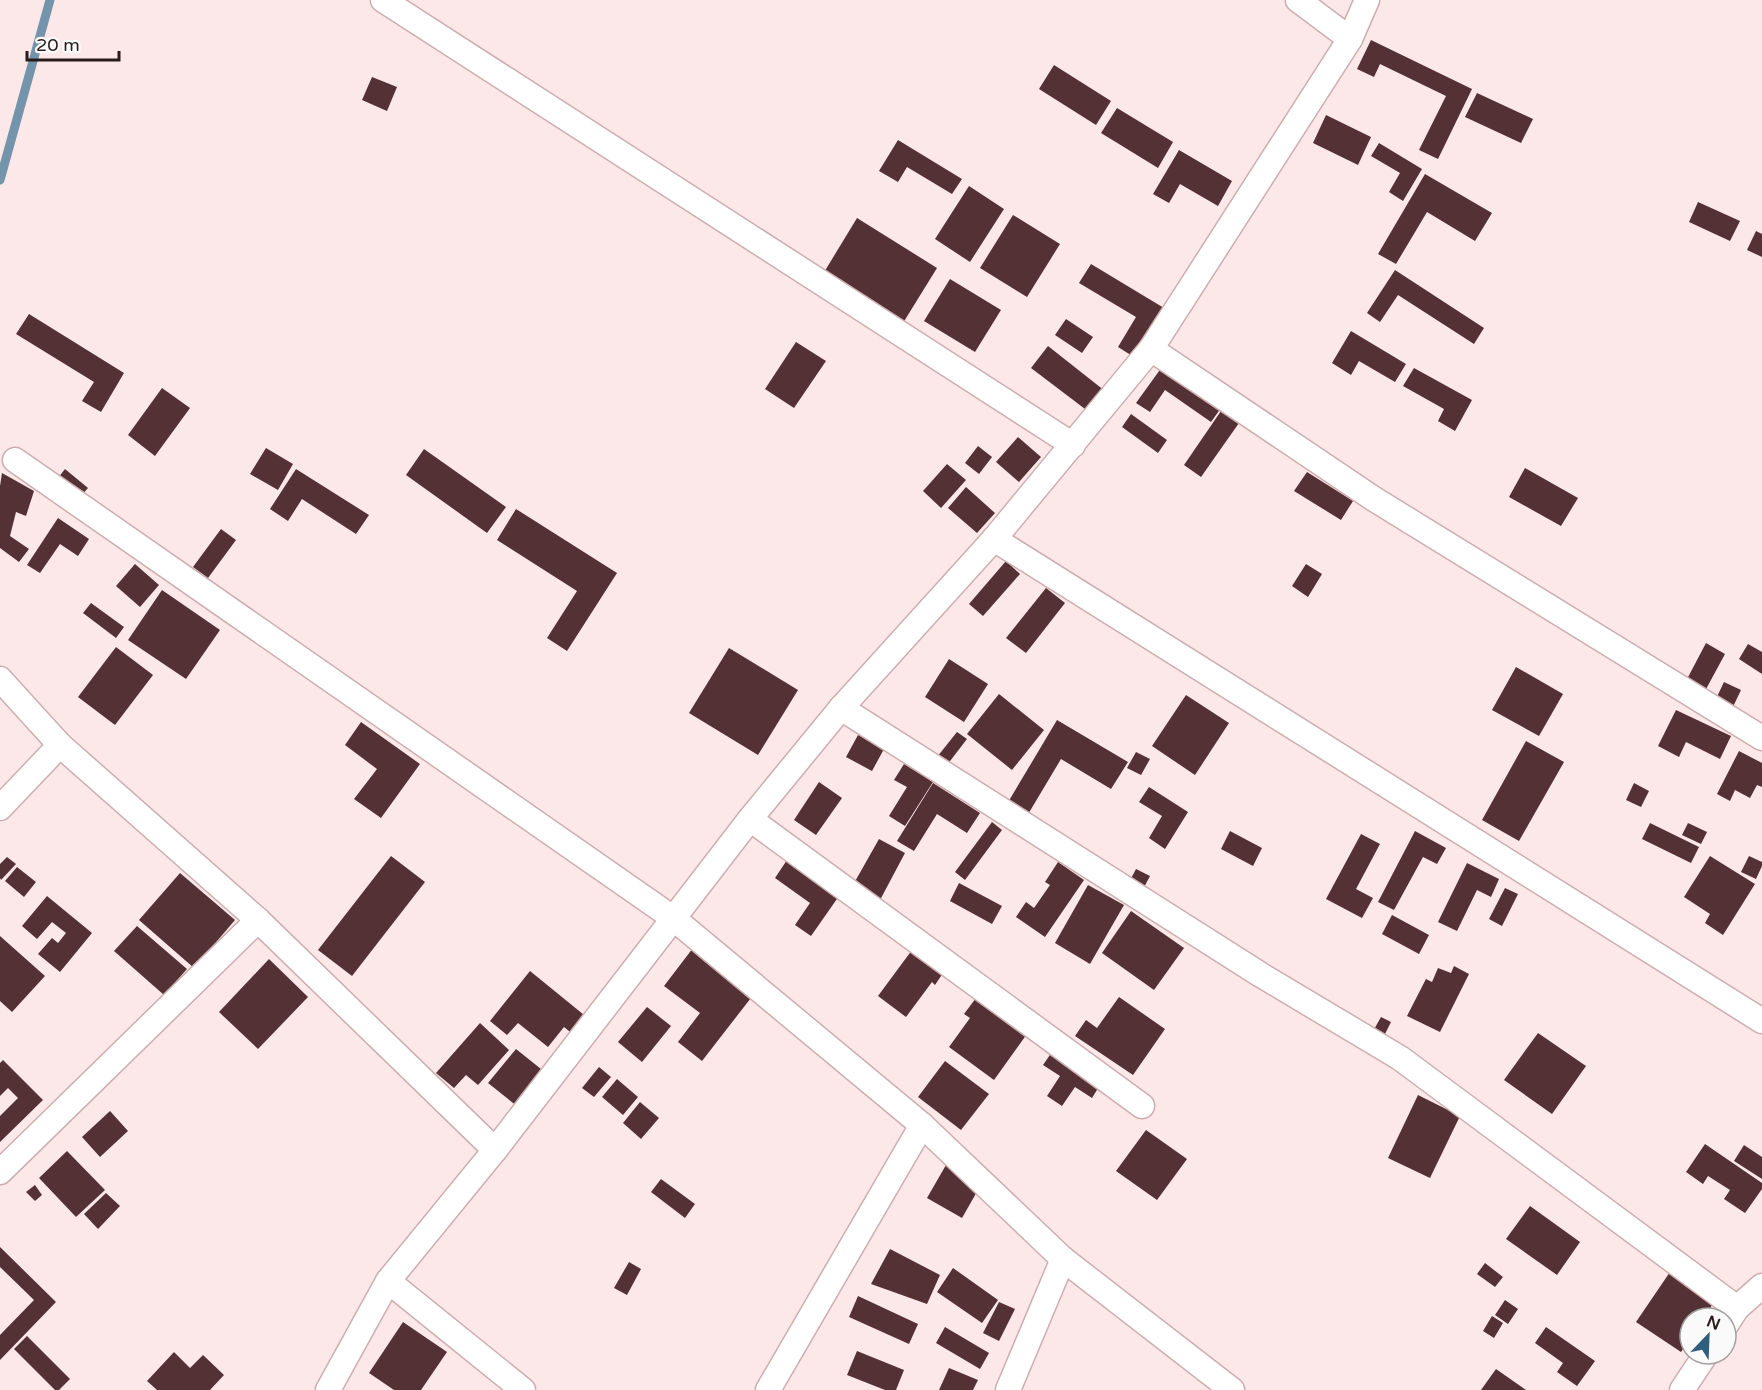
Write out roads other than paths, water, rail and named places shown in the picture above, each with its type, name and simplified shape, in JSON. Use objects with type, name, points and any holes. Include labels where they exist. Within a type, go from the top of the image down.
[{"type":"street","points":[[383,0],[1072,445]]},
{"type":"street","points":[[1298,0],[1350,39]]},
{"type":"street","points":[[328,1390],[388,1281],[495,1150],[750,819],[841,708],[994,539],[1151,350],[1350,39],[1367,0]]},
{"type":"street","points":[[1151,350],[1374,499],[1762,738]]},
{"type":"street","points":[[15,460],[673,918],[922,1125],[1063,1259],[1232,1390]]},
{"type":"street","points":[[994,539],[1762,1021]]},
{"type":"street","points":[[0,679],[60,745],[258,920],[495,1150]]},
{"type":"street","points":[[841,708],[1261,975],[1400,1058],[1719,1306]]},
{"type":"street","points":[[0,808],[60,745]]},
{"type":"street","points":[[750,819],[1142,1106]]},
{"type":"street","points":[[0,1172],[258,920]]},
{"type":"street","points":[[768,1390],[922,1125]]},
{"type":"street","points":[[1008,1390],[1063,1259]]},
{"type":"street","points":[[388,1281],[523,1390]]},
{"type":"street","points":[[1738,1310],[1762,1286]]},
{"type":"street","points":[[1682,1390],[1698,1366]]},
{"type":"waterway","points":[[0,180],[50,0]]}]
